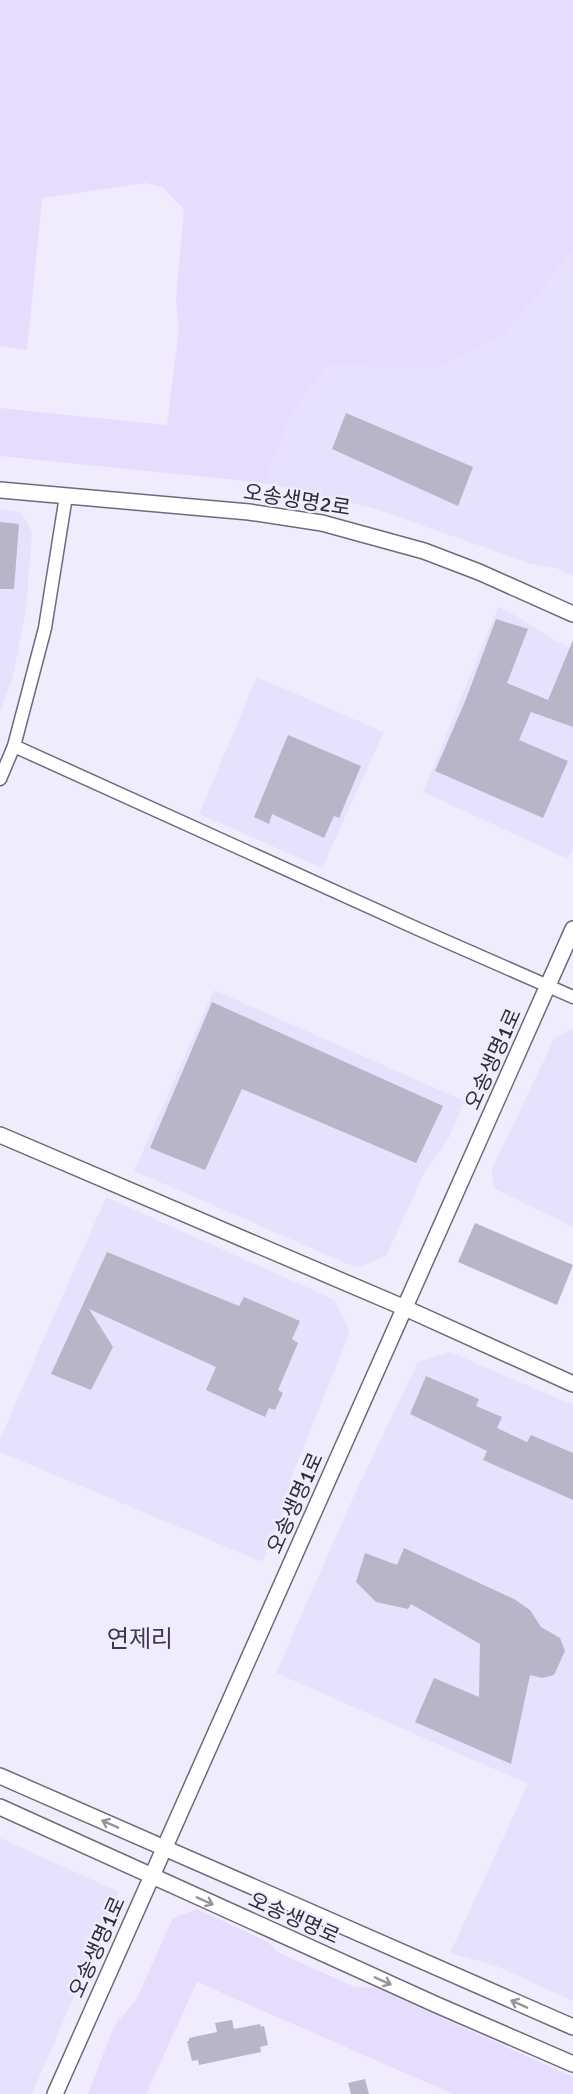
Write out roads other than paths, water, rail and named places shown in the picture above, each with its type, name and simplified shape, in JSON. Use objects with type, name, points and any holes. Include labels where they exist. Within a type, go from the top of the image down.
[{"type":"street","name":"오송생명2로","points":[[0,490],[249,512],[322,523],[424,551],[479,572],[573,614]]},
{"type":"street","points":[[0,779],[14,746],[45,628],[66,496]]},
{"type":"street","points":[[14,746],[573,997]]},
{"type":"street","name":"오송생명1로","points":[[55,2094],[573,929]]},
{"type":"street","points":[[0,1135],[405,1308],[573,1384]]},
{"type":"street","name":"오송생명로","points":[[0,1776],[573,2027]]},
{"type":"street","name":"오송생명로","points":[[0,1807],[573,2064]]},
{"type":"district","name":"연제리","points":[[140,1639]]}]
